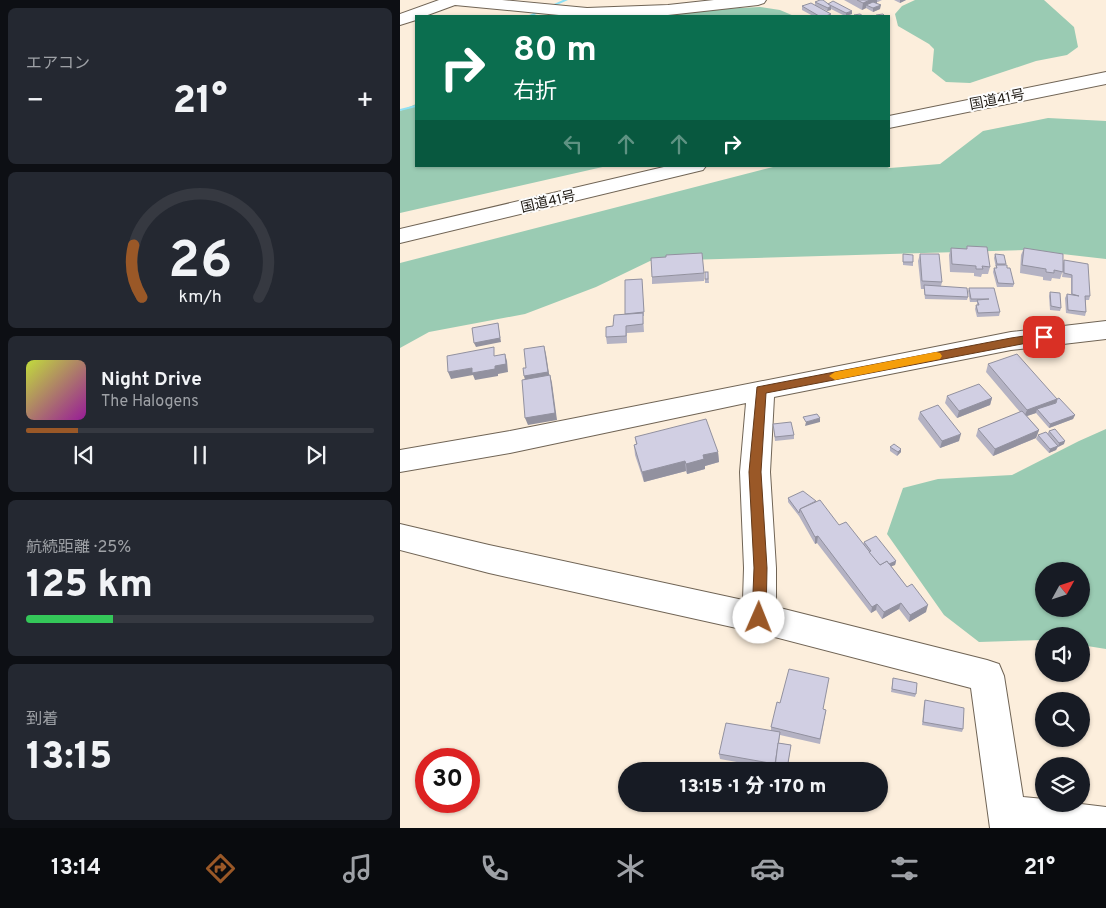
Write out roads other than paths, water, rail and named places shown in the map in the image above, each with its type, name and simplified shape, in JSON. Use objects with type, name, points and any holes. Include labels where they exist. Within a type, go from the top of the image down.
[{"type":"main road","points":[[400,20],[452,0],[588,13],[628,12],[755,0]]},
{"type":"main road","name":"国道41号","points":[[890,117],[1106,73]]},
{"type":"main road","name":"国道41号","points":[[890,122],[1106,78]]},
{"type":"main road","name":"国道41号","points":[[400,230],[669,167]]},
{"type":"main road","name":"国道41号","points":[[400,236],[692,167]]},
{"type":"main road","points":[[400,461],[510,442],[1011,341],[1106,330]]},
{"type":"main road","points":[[759,618],[760,568],[755,472],[761,390]]},
{"type":"main road","points":[[400,537],[499,561],[759,618],[988,676],[1008,819],[1106,826]]},
{"type":"waterway","points":[[531,15],[566,0]]},
{"type":"waterway","points":[[400,110],[415,106]]}]
